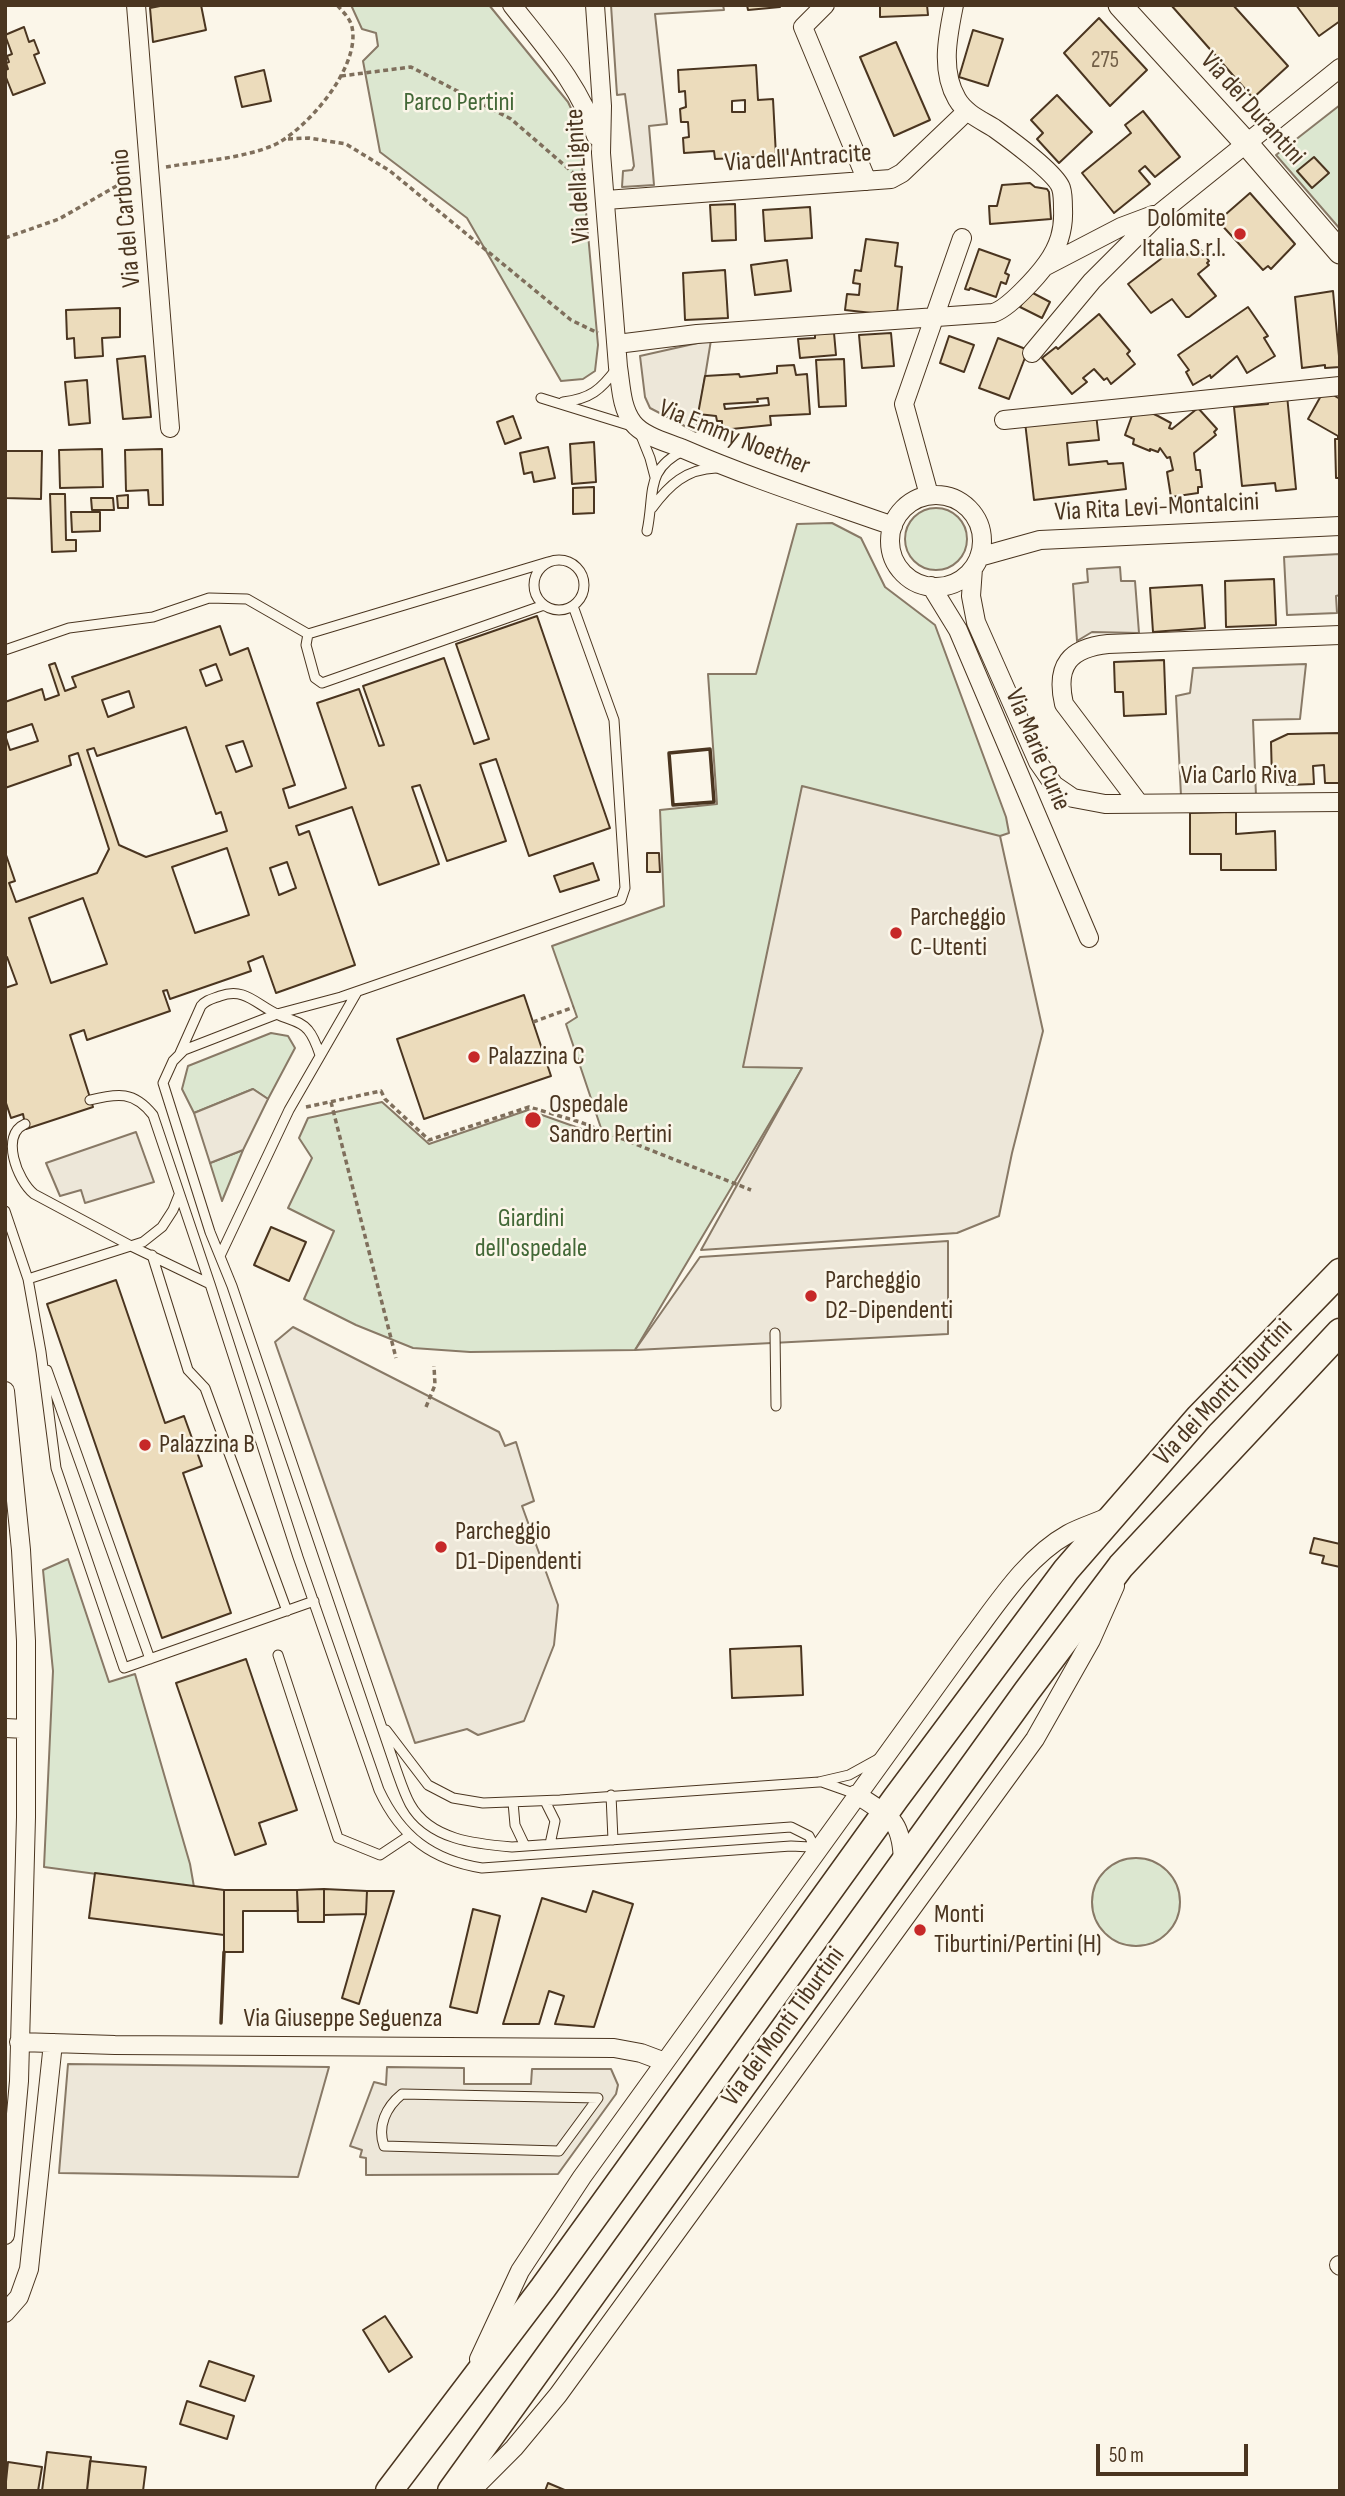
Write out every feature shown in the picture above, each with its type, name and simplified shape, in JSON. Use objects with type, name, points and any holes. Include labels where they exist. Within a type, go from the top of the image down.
[{"type":"main road","name":"Via dei Monti Tiburtini","points":[[389,2491],[551,2277],[1019,1632],[1111,1516],[1199,1417],[1340,1272]]},
{"type":"main road","name":"Via dei Monti Tiburtini","points":[[451,2491],[1027,1691],[1121,1566],[1340,1332]]},
{"type":"street","name":"Via del Carbonio","points":[[136,5],[170,428]]},
{"type":"street","points":[[512,5],[569,79],[584,104],[601,153]]},
{"type":"street","name":"Via della Lignite","points":[[595,5],[601,153],[617,344]]},
{"type":"street","points":[[825,5],[803,27],[867,181]]},
{"type":"street","points":[[617,344],[697,334],[998,312],[1044,267],[1057,248],[1062,232],[1060,186],[1016,144],[967,111],[954,93],[947,66],[947,46],[954,5]]},
{"type":"street","name":"Via dei Durantini","points":[[1120,5],[1246,143],[1340,252]]},
{"type":"street","points":[[1032,353],[1091,281],[1160,213],[1340,68]]},
{"type":"street","points":[[569,79],[587,86],[600,77]]},
{"type":"street","name":"Via dell'Antracite","points":[[606,200],[891,179],[902,173],[967,111]]},
{"type":"street","points":[[1044,267],[1121,227],[1160,213]]},
{"type":"street","points":[[929,495],[904,404],[962,238]]},
{"type":"street","name":"Via Emmy Noether","points":[[617,344],[625,406],[629,418],[638,428],[726,467],[893,526]]},
{"type":"street","points":[[1003,420],[1340,386]]},
{"type":"street","points":[[929,495],[953,498],[972,512],[982,534],[976,563],[956,582],[931,586],[917,582],[900,568],[891,548],[893,526],[901,512],[929,495]]},
{"type":"street","name":"Via Rita Levi-Montalcini","points":[[976,563],[1040,540],[1340,526]]},
{"type":"street","name":"Via Carlo Riva","points":[[976,563],[971,596],[976,622],[1038,762],[1054,785],[1073,798],[1105,804],[1340,802]]},
{"type":"street","name":"Via Marie Curie","points":[[931,586],[958,629],[1088,938]]},
{"type":"street","points":[[1138,803],[1064,704],[1060,684],[1065,666],[1073,654],[1108,644],[1340,635]]},
{"type":"street","points":[[5,1391],[25,1597],[26,1729],[26,1817],[16,2133],[5,2235]]},
{"type":"street","name":"Via dei Monti Tiburtini","points":[[462,2395],[529,2255],[856,1794],[1014,1583],[1041,1555],[1068,1535],[1111,1516]]},
{"type":"street","name":"Via dei Monti Tiburtini","points":[[471,2491],[542,2416],[1035,1739],[1100,1624],[1121,1566]]},
{"type":"street","points":[[5,1728],[26,1729]]},
{"type":"street","points":[[856,1794],[885,1814],[899,1828],[903,1863]]},
{"type":"street","name":"Via Giuseppe Seguenza","points":[[19,2042],[614,2048],[641,2053],[665,2062]]},
{"type":"street","points":[[5,2313],[19,2297],[29,2269],[53,2043]]},
{"type":"lane","points":[[558,403],[582,400],[598,390],[618,367]]},
{"type":"lane","points":[[541,398],[638,428],[655,477]]},
{"type":"lane","points":[[647,531],[655,477],[661,466],[685,450]]},
{"type":"lane","points":[[652,508],[673,483],[684,476],[695,471],[726,467]]},
{"type":"lane","points":[[5,650],[69,628],[153,617],[209,598],[247,599],[309,634],[548,562],[566,561],[581,572],[583,590],[580,599],[573,606],[553,610],[537,597],[535,577],[540,568],[548,562]]},
{"type":"lane","points":[[309,634],[306,645],[315,678],[322,683],[544,605]]},
{"type":"lane","points":[[573,606],[614,720],[625,888],[617,903],[357,992],[277,1014],[184,1050],[167,1072],[163,1083],[210,1232],[380,1723],[411,1805],[430,1825],[457,1839],[474,1843],[525,1846],[593,1839],[613,1840],[791,1827],[810,1836],[817,1851]]},
{"type":"lane","points":[[179,1055],[205,1001],[232,992],[242,993],[277,1014],[300,1023],[315,1040],[320,1055]]},
{"type":"lane","points":[[220,1256],[289,1110],[357,992]]},
{"type":"lane","points":[[90,1100],[110,1095],[130,1096],[143,1103],[153,1115],[379,1790],[388,1809],[410,1835],[427,1849],[449,1861],[490,1868],[791,1846],[810,1847],[817,1851]]},
{"type":"lane","points":[[25,1124],[19,1126],[12,1136],[11,1157],[23,1185],[34,1194],[133,1247],[210,1284]]},
{"type":"lane","points":[[28,1279],[143,1242],[162,1227],[179,1195]]},
{"type":"lane","points":[[5,1211],[28,1279],[41,1352],[56,1468],[124,1668],[314,1601]]},
{"type":"lane","points":[[152,1255],[188,1370],[205,1388],[286,1611]]},
{"type":"lane","points":[[775,1333],[776,1406]]},
{"type":"lane","points":[[41,1352],[150,1659]]},
{"type":"lane","points":[[278,1655],[338,1838],[380,1855],[410,1835]]},
{"type":"lane","points":[[380,1723],[428,1785],[453,1798],[483,1803],[819,1782],[849,1775],[886,1754]]},
{"type":"lane","points":[[819,1782],[856,1794]]},
{"type":"lane","points":[[611,1795],[613,1840]]},
{"type":"lane","points":[[545,1801],[555,1821],[550,1844]]},
{"type":"lane","points":[[513,1802],[515,1825],[525,1846]]},
{"type":"lane","points":[[402,2094],[598,2098],[559,2151],[384,2146],[380,2133],[389,2104],[402,2094]]},
{"type":"path","points":[[5,238],[59,219],[124,181],[150,170],[255,152],[286,139],[309,120],[349,62],[353,37],[351,25],[337,5]]},
{"type":"path","points":[[341,76],[411,67],[511,119],[606,200]]},
{"type":"path","points":[[286,139],[309,138],[346,144],[390,172],[571,320],[600,334]]},
{"type":"path","points":[[533,1022],[574,1007]]},
{"type":"path","points":[[289,1110],[381,1091],[385,1099],[429,1140],[529,1107],[580,1122],[751,1191]]},
{"type":"path","points":[[331,1102],[396,1358]]},
{"type":"path","points":[[426,1407],[435,1385],[434,1366]]},
{"type":"green space","name":"Parco Pertini","points":[[351,5],[489,5],[568,102],[578,123],[598,345],[595,371],[583,379],[561,381],[467,218],[380,152],[363,61],[378,46],[376,33],[362,29]]},
{"type":"green space","points":[[1340,105],[1340,229],[1276,155]]},
{"type":"green space","points":[[930,508],[942,508],[958,517],[965,527],[965,551],[958,561],[942,570],[930,570],[919,565],[910,556],[905,545],[905,533],[910,522],[919,513]]},
{"type":"green space","name":"Giardini dell'ospedale","points":[[832,523],[861,538],[885,587],[935,625],[1006,817],[1009,833],[1000,836],[744,1067],[803,1067],[635,1350],[470,1352],[413,1348],[356,1325],[304,1299],[334,1231],[288,1208],[312,1158],[299,1138],[308,1118],[382,1102],[429,1144],[528,1110],[604,1137],[566,1024],[577,1017],[552,946],[664,906],[660,810],[717,804],[708,674],[756,674],[797,524]]},
{"type":"green space","points":[[271,1033],[288,1036],[295,1048],[268,1099],[253,1089],[194,1113],[182,1089],[188,1066]]},
{"type":"green space","points":[[243,1150],[222,1201],[210,1163]]},
{"type":"green space","points":[[68,1559],[109,1682],[135,1674],[190,1864],[194,1887],[44,1867],[53,1671],[43,1570]]},
{"type":"green space","points":[[1136,1858],[1161,1865],[1173,1877],[1180,1902],[1173,1927],[1161,1939],[1136,1946],[1111,1939],[1099,1927],[1092,1902],[1099,1877],[1111,1865]]},
{"type":"shaded area","points":[[611,5],[723,5],[724,10],[655,14],[667,124],[649,126],[654,185],[622,187],[623,171],[632,170],[634,166],[625,94],[617,95]]},
{"type":"shaded area","points":[[711,340],[696,432],[650,408],[645,397],[640,356]]},
{"type":"shaded area","points":[[1340,554],[1337,613],[1287,615],[1284,557]]},
{"type":"shaded area","points":[[1120,567],[1121,581],[1135,581],[1139,633],[1092,632],[1077,641],[1073,584],[1088,582],[1087,569]]},
{"type":"shaded area","points":[[1306,664],[1300,719],[1253,720],[1256,796],[1181,796],[1176,696],[1190,693],[1193,668]]},
{"type":"shaded area","name":"Parcheggio C-Utenti","points":[[802,786],[1000,836],[1043,1031],[999,1216],[957,1233],[701,1250],[802,1068],[743,1067]]},
{"type":"shaded area","points":[[253,1089],[268,1099],[243,1150],[210,1163],[194,1113]]},
{"type":"shaded area","points":[[136,1132],[154,1182],[85,1203],[81,1190],[60,1196],[46,1163]]},
{"type":"shaded area","name":"Parcheggio D2-Dipendenti","points":[[948,1241],[948,1334],[635,1350],[700,1257]]},
{"type":"shaded area","name":"Parcheggio D1-Dipendenti","points":[[293,1327],[499,1432],[505,1446],[516,1442],[534,1501],[522,1506],[558,1605],[554,1645],[524,1721],[478,1735],[467,1729],[415,1743],[275,1342]]},
{"type":"shaded area","points":[[68,2064],[329,2067],[298,2177],[59,2173]]},
{"type":"shaded area","points":[[387,2067],[464,2068],[464,2084],[531,2084],[532,2069],[611,2069],[618,2085],[616,2094],[558,2174],[366,2175],[366,2158],[360,2157],[362,2150],[350,2146],[374,2082],[386,2085]]},
{"type":"building","points":[[165,5],[201,5],[206,30],[153,42],[150,8]]},
{"type":"building","points":[[747,5],[780,5],[780,7],[748,10]]},
{"type":"building","points":[[880,5],[927,5],[928,15],[880,17]]},
{"type":"building","points":[[1171,5],[1233,5],[1288,66],[1253,98]]},
{"type":"building","points":[[1296,5],[1340,5],[1340,21],[1319,36]]},
{"type":"building","points":[[1099,18],[1147,70],[1110,106],[1064,53]]},
{"type":"building","points":[[24,27],[29,42],[34,40],[39,53],[34,55],[45,83],[13,95],[5,75],[5,70],[8,69],[6,63],[9,62],[7,56],[12,54],[5,35]]},
{"type":"building","points":[[973,30],[1003,39],[988,86],[959,77]]},
{"type":"building","points":[[896,42],[930,120],[894,136],[860,57]]},
{"type":"building","points":[[756,65],[758,100],[773,99],[776,156],[715,159],[714,151],[684,153],[683,138],[689,137],[688,122],[681,122],[680,109],[686,107],[685,91],[679,92],[678,70]],"holes":[[[745,100],[745,112],[732,112],[732,101]]]},
{"type":"building","points":[[264,70],[271,101],[242,107],[235,77]]},
{"type":"building","points":[[1057,95],[1092,132],[1059,163],[1037,139],[1043,133],[1031,120]]},
{"type":"building","points":[[1143,111],[1180,157],[1155,177],[1145,166],[1139,171],[1150,184],[1114,213],[1082,173],[1131,133],[1125,125]]},
{"type":"building","points":[[1314,157],[1329,173],[1312,188],[1297,171]]},
{"type":"building","points":[[1030,183],[1049,192],[1051,219],[990,224],[989,206],[997,206],[1002,185]]},
{"type":"building","points":[[1250,193],[1295,244],[1271,269],[1268,266],[1263,270],[1218,221]]},
{"type":"building","points":[[735,204],[736,240],[712,241],[710,205]]},
{"type":"building","points":[[810,207],[812,238],[765,241],[763,210]]},
{"type":"building","points":[[866,239],[898,243],[895,266],[902,267],[897,313],[890,315],[845,310],[847,294],[859,295],[860,284],[853,283],[855,270],[861,271]]},
{"type":"building","points":[[1179,245],[1187,255],[1196,249],[1198,252],[1201,250],[1209,261],[1209,265],[1198,274],[1216,296],[1189,317],[1186,317],[1172,299],[1151,313],[1128,284]]},
{"type":"building","points":[[979,249],[1010,260],[1005,273],[1009,275],[1006,284],[1001,282],[996,297],[970,288],[965,289]]},
{"type":"building","points":[[787,260],[791,291],[755,295],[751,265]]},
{"type":"building","points":[[725,270],[728,318],[685,320],[683,273]]},
{"type":"building","points":[[1029,291],[1050,302],[1042,318],[1020,307]]},
{"type":"building","points":[[1333,291],[1340,367],[1325,368],[1325,365],[1302,368],[1295,297]]},
{"type":"building","points":[[1248,307],[1268,336],[1264,338],[1275,356],[1247,373],[1237,356],[1211,378],[1210,375],[1193,385],[1186,372],[1189,370],[1178,355]]},
{"type":"building","points":[[120,308],[120,337],[102,338],[103,356],[75,358],[74,338],[67,339],[66,310]]},
{"type":"building","points":[[1099,314],[1130,351],[1127,354],[1135,364],[1111,384],[1094,369],[1083,378],[1087,382],[1072,394],[1042,358],[1056,347],[1058,349]]},
{"type":"building","points":[[834,333],[836,355],[800,358],[798,339],[815,338],[815,334]]},
{"type":"building","points":[[891,333],[894,366],[862,368],[859,335]]},
{"type":"building","points":[[949,336],[974,345],[964,372],[940,363]]},
{"type":"building","points":[[998,338],[1028,350],[1009,399],[979,388]]},
{"type":"building","points":[[145,356],[151,417],[123,419],[117,359]]},
{"type":"building","points":[[844,359],[846,406],[819,407],[816,360]]},
{"type":"building","points":[[794,365],[796,375],[807,374],[810,414],[770,416],[771,425],[722,430],[722,421],[717,421],[716,416],[698,414],[705,376],[739,374],[740,377],[777,373],[777,366]],"holes":[[[768,398],[769,405],[725,409],[724,404],[758,402],[757,399]]]},
{"type":"building","points":[[87,380],[90,423],[69,425],[65,382]]},
{"type":"building","points":[[1328,392],[1340,399],[1340,478],[1336,478],[1335,439],[1338,439],[1338,436],[1308,419],[1322,394]]},
{"type":"building","points":[[1287,395],[1296,489],[1276,491],[1275,483],[1242,486],[1234,407],[1268,404],[1268,397]]},
{"type":"building","points":[[1198,408],[1217,429],[1214,432],[1216,435],[1194,453],[1202,487],[1198,487],[1198,493],[1171,497],[1167,472],[1173,470],[1170,457],[1167,458],[1160,448],[1158,452],[1150,451],[1133,444],[1134,439],[1125,435],[1134,410],[1143,409],[1158,416],[1171,423],[1169,428],[1172,429]]},
{"type":"building","points":[[1096,414],[1099,440],[1067,443],[1069,465],[1107,461],[1108,464],[1123,463],[1126,489],[1034,500],[1025,422]]},
{"type":"building","points":[[513,416],[521,438],[505,444],[497,422]]},
{"type":"building","points":[[594,442],[596,482],[572,484],[570,444]]},
{"type":"building","points":[[548,447],[555,478],[534,482],[532,472],[524,474],[520,453]]},
{"type":"building","points":[[102,449],[103,487],[60,488],[59,450]]},
{"type":"building","points":[[162,449],[163,505],[149,505],[148,490],[126,491],[125,450]]},
{"type":"building","points":[[5,451],[42,451],[41,499],[5,498]]},
{"type":"building","points":[[594,487],[594,513],[573,514],[573,488]]},
{"type":"building","points":[[50,494],[65,494],[66,540],[76,540],[76,551],[52,552]]},
{"type":"building","points":[[128,495],[128,508],[118,508],[117,496]]},
{"type":"building","points":[[91,498],[113,498],[114,510],[92,510]]},
{"type":"building","points":[[71,512],[100,512],[100,531],[72,532]]},
{"type":"building","points":[[1274,579],[1276,625],[1226,627],[1225,581]]},
{"type":"building","points":[[1202,585],[1205,628],[1153,632],[1150,588]]},
{"type":"building","points":[[537,616],[610,828],[529,856],[496,759],[480,764],[506,841],[447,861],[420,785],[412,787],[439,864],[379,885],[352,807],[296,826],[299,835],[309,831],[355,965],[276,993],[263,956],[248,962],[251,971],[170,999],[167,990],[163,991],[170,1011],[87,1040],[84,1030],[70,1035],[93,1107],[26,1129],[23,1114],[11,1118],[5,1100],[5,988],[17,984],[7,957],[5,958],[5,852],[15,881],[9,883],[16,902],[97,873],[109,849],[78,753],[69,756],[71,765],[5,788],[5,735],[10,750],[38,741],[32,724],[5,733],[5,702],[42,689],[45,700],[59,695],[49,665],[55,663],[65,691],[76,687],[72,677],[220,626],[230,655],[248,648],[295,785],[283,789],[289,808],[346,788],[317,703],[359,689],[379,746],[384,745],[363,686],[444,658],[474,744],[489,739],[456,644]],"holes":[[[216,664],[222,680],[206,686],[200,670]],[[129,691],[134,707],[108,717],[102,700]],[[186,727],[216,814],[221,812],[227,831],[146,857],[119,845],[87,750],[94,748],[97,756]],[[243,741],[252,766],[236,772],[226,746]],[[227,848],[249,915],[195,933],[172,867]],[[287,862],[296,888],[279,895],[270,868]],[[83,898],[107,964],[51,983],[29,918]]]},
{"type":"building","points":[[1164,660],[1166,714],[1124,716],[1123,692],[1115,692],[1114,662]]},
{"type":"building","points":[[1340,733],[1340,783],[1325,783],[1324,765],[1313,766],[1314,784],[1288,785],[1272,780],[1271,742],[1288,734]]},
{"type":"building","points":[[1236,812],[1236,834],[1275,831],[1276,870],[1221,870],[1221,854],[1190,854],[1190,813]]},
{"type":"building","points":[[647,853],[659,853],[660,872],[647,872]]},
{"type":"building","points":[[593,863],[599,880],[560,892],[554,876]]},
{"type":"building","name":"Palazzina C","points":[[524,995],[551,1076],[424,1119],[397,1039]]},
{"type":"building","points":[[271,1227],[306,1242],[289,1281],[254,1265]]},
{"type":"building","name":"Palazzina B","points":[[116,1280],[165,1423],[184,1416],[202,1466],[183,1473],[231,1613],[162,1638],[47,1304]]},
{"type":"building","points":[[1314,1538],[1340,1544],[1340,1567],[1322,1563],[1324,1556],[1310,1553]]},
{"type":"building","points":[[801,1646],[803,1695],[732,1698],[730,1649]]},
{"type":"building","points":[[246,1659],[297,1810],[259,1823],[266,1844],[235,1855],[176,1683]]},
{"type":"building","points":[[95,1873],[224,1890],[224,1935],[89,1918]]},
{"type":"building","points":[[324,1889],[367,1891],[366,1914],[324,1915]]},
{"type":"building","points":[[324,1889],[324,1922],[298,1922],[297,1890]]},
{"type":"building","points":[[224,1890],[297,1890],[298,1911],[243,1911],[243,1952],[224,1952]]},
{"type":"building","points":[[367,1891],[394,1891],[359,2004],[342,1998],[366,1914]]},
{"type":"building","points":[[593,1891],[633,1904],[594,2027],[555,2024],[564,1996],[549,1991],[539,2024],[503,2024],[542,1898],[586,1912]]},
{"type":"building","points":[[473,1909],[500,1916],[477,2013],[450,2007]]},
{"type":"building","points":[[385,2316],[412,2357],[389,2372],[363,2330]]},
{"type":"building","points":[[209,2361],[254,2376],[245,2401],[200,2386]]},
{"type":"building","points":[[187,2401],[234,2416],[227,2439],[180,2424]]},
{"type":"building","points":[[47,2452],[91,2457],[87,2491],[42,2491]]},
{"type":"building","points":[[90,2461],[146,2467],[143,2491],[87,2490]]},
{"type":"building","points":[[8,2462],[42,2467],[38,2491],[5,2491]]},
{"type":"building","points":[[548,2483],[567,2491],[545,2491]]},
{"type":"wall","points":[[710,749],[714,802],[673,805],[669,753],[710,749]]},
{"type":"wall","points":[[221,2023],[224,1952]]},
{"type":"place","name":"Dolomite Italia S.r.l.","points":[[1240,234]]},
{"type":"place","name":"Parcheggio C-Utenti","points":[[896,933]]},
{"type":"place","name":"Palazzina C","points":[[474,1057]]},
{"type":"place","name":"Ospedale Sandro Pertini","points":[[533,1120]]},
{"type":"place","name":"Parcheggio D2-Dipendenti","points":[[811,1296]]},
{"type":"place","name":"Palazzina B","points":[[145,1445]]},
{"type":"place","name":"Parcheggio D1-Dipendenti","points":[[441,1547]]},
{"type":"place","name":"Monti Tiburtini/Pertini (H)","points":[[920,1930]]}]
